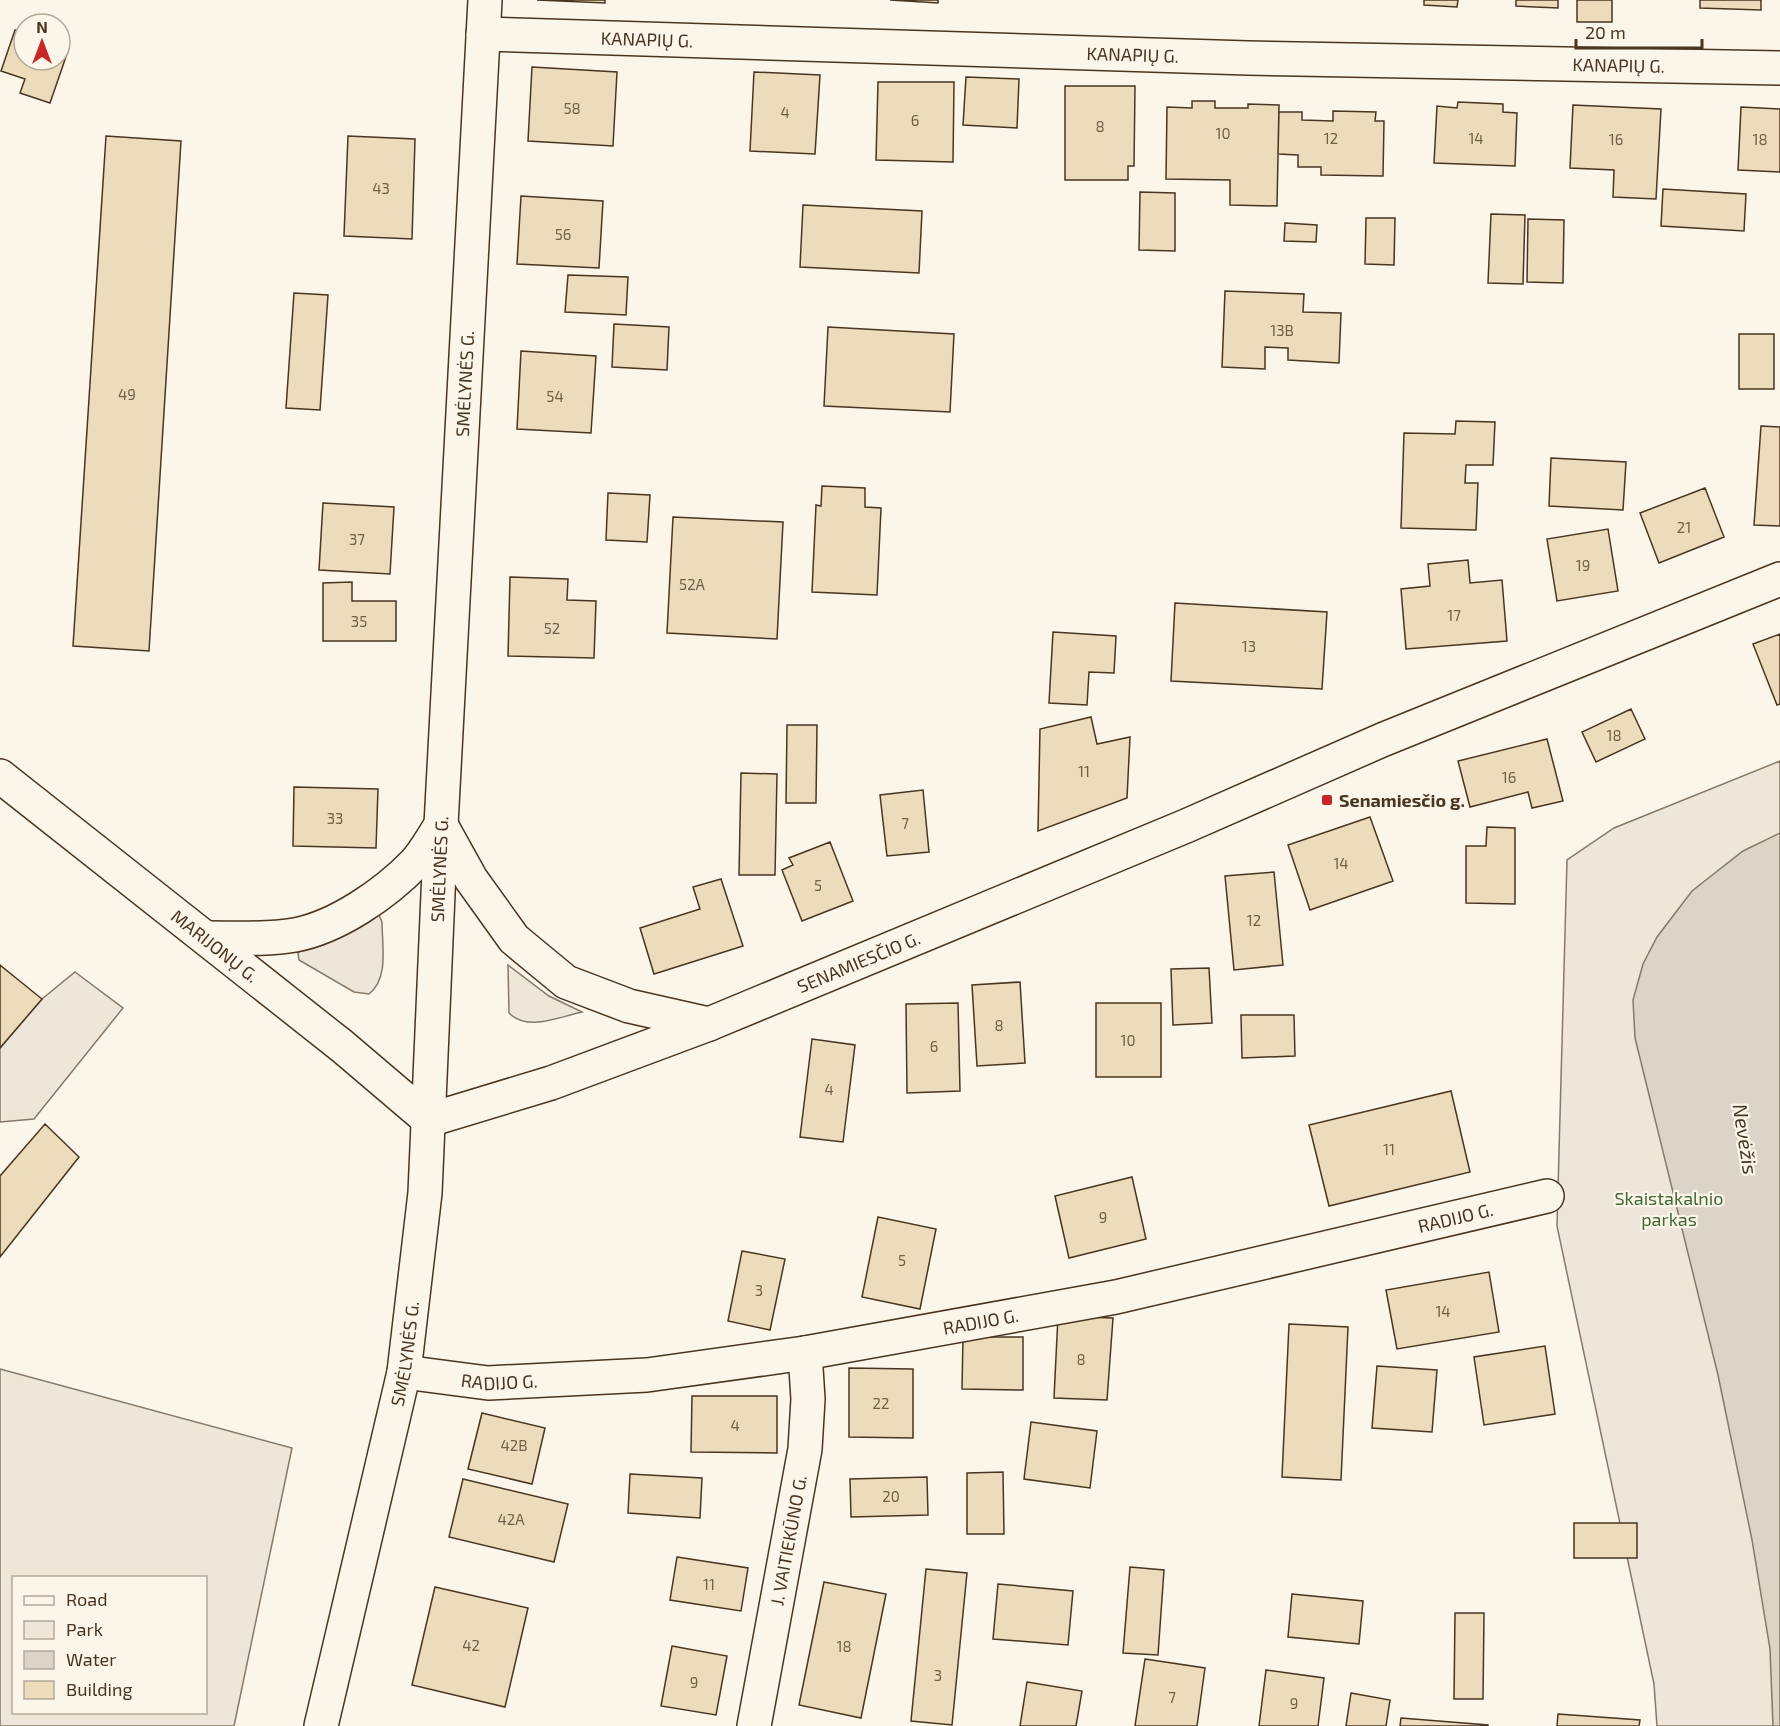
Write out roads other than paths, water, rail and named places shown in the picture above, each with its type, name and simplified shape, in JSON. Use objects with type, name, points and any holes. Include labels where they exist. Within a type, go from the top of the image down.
[{"type":"main road","name":"SMĖLYNĖS G.","points":[[321,1726],[404,1372],[425,1193],[441,825],[485,0]]},
{"type":"main road","name":"KANAPIŲ G.","points":[[483,34],[1248,58],[1780,68]]},
{"type":"main road","name":"SENAMIESČIO G.","points":[[429,1120],[551,1083],[709,1024],[1175,831],[1382,740],[1780,579]]},
{"type":"main road","name":"MARIJONŲ G.","points":[[0,776],[138,886],[208,938],[342,1046],[429,1120]]},
{"type":"main road","points":[[208,938],[265,939],[297,934],[330,923],[376,897],[416,862],[441,825],[471,879],[514,939],[566,982],[629,1006],[709,1024]]},
{"type":"main road","name":"RADIJO G.","points":[[404,1372],[488,1383],[647,1375],[805,1353],[1116,1297],[1547,1196]]},
{"type":"main road","name":"J. VAITIEKŪNO G.","points":[[754,1726],[804,1449],[808,1399],[805,1353]]},
{"type":"water","name":"Nevėžis","points":[[1780,833],[1780,1726],[1773,1726],[1770,1649],[1752,1540],[1718,1375],[1635,1038],[1633,1000],[1643,964],[1657,937],[1692,891],[1743,851]]},
{"type":"place","name":"Senamiesčio g.","points":[[1327,800]]},
{"type":"park label","name":"Skaistakalnio parkas","points":[[1669,1208]]}]
